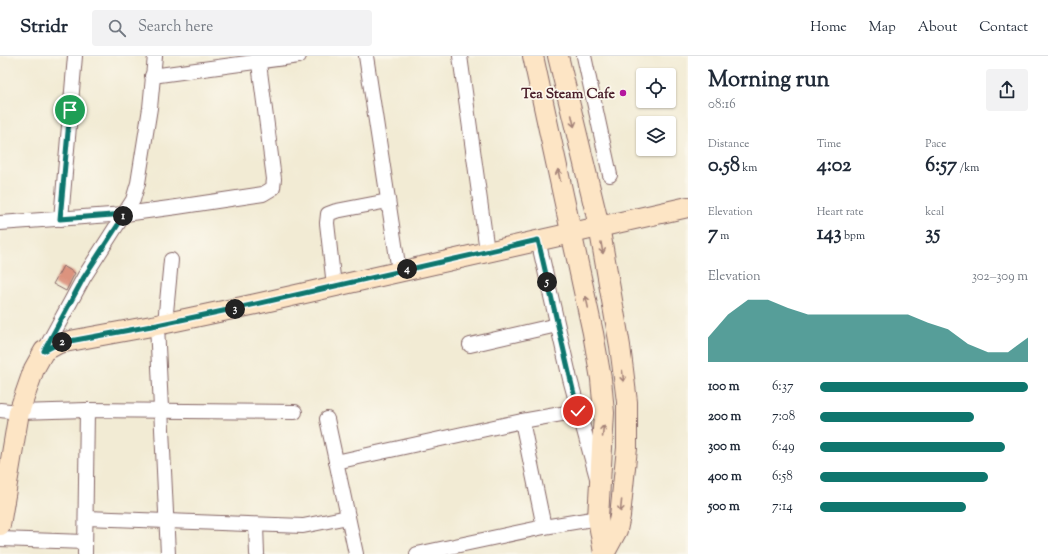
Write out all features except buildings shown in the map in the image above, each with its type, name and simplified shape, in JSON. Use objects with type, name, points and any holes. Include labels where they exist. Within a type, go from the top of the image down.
[{"type":"street","points":[[60,219],[75,56]]},
{"type":"street","points":[[0,524],[9,411],[34,369],[84,277],[133,200],[138,183],[150,108],[155,56]]},
{"type":"street","points":[[152,76],[258,59],[299,56]]},
{"type":"street","points":[[366,56],[399,271]]},
{"type":"street","points":[[460,56],[487,252]]},
{"type":"street","points":[[533,56],[593,333],[601,379],[604,413],[598,518],[604,554]]},
{"type":"street","points":[[558,56],[599,226],[620,346],[627,402],[627,448],[620,516],[617,530],[604,554]]},
{"type":"street","points":[[584,56],[610,175]]},
{"type":"street","points":[[0,223],[125,214],[263,194],[273,188],[274,179],[258,59]]},
{"type":"street","points":[[334,286],[327,223],[328,214],[336,211],[388,201]]},
{"type":"street","points":[[44,351],[59,343],[161,324],[688,207]]},
{"type":"street","points":[[538,240],[578,411],[599,488]]},
{"type":"street","points":[[168,554],[161,411],[161,324],[171,260]]},
{"type":"street","points":[[470,344],[557,325]]},
{"type":"street","points":[[9,411],[87,410],[295,412]]},
{"type":"street","points":[[0,539],[85,548],[87,410]]},
{"type":"street","points":[[336,462],[522,421],[578,411]]},
{"type":"street","points":[[327,419],[356,554]]},
{"type":"street","points":[[522,421],[544,527]]},
{"type":"street","points":[[86,518],[303,526],[348,517]]},
{"type":"street","points":[[417,554],[544,527],[598,518]]},
{"type":"street","points":[[256,525],[257,554]]},
{"type":"place","name":"Tea Steam Cafe","points":[[623,93]]},
{"type":"route","points":[[70,110],[60,219],[125,214],[84,277],[44,351],[59,343],[157,325],[256,304],[538,240],[578,411]]}]
